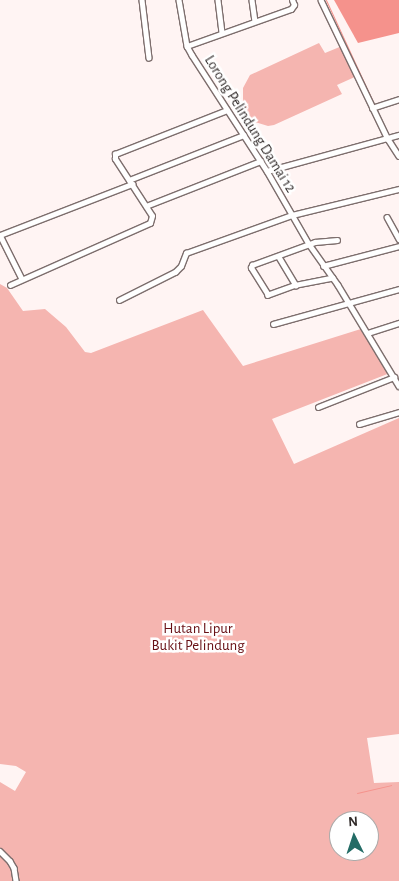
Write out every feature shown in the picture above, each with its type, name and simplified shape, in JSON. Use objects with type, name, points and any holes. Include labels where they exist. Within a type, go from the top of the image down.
[{"type":"street","points":[[142,0],[149,58]]},
{"type":"street","points":[[179,0],[187,46],[291,9],[294,5],[292,0]]},
{"type":"street","points":[[218,0],[222,33]]},
{"type":"street","points":[[252,0],[255,21]]},
{"type":"street","points":[[321,0],[372,108],[399,156]]},
{"type":"street","name":"Lorong Pelindung Damai 12","points":[[187,46],[267,170],[309,244],[348,301],[399,386]]},
{"type":"street","points":[[372,108],[399,99]]},
{"type":"street","points":[[10,284],[150,223],[152,216],[116,159],[117,153],[227,110]]},
{"type":"street","points":[[22,279],[0,235],[244,135]]},
{"type":"street","points":[[267,170],[399,135]]},
{"type":"street","points":[[146,206],[261,161]]},
{"type":"street","points":[[119,300],[175,272],[181,266],[186,253],[292,215],[399,188]]},
{"type":"street","points":[[387,217],[399,239]]},
{"type":"street","points":[[333,278],[296,285],[268,294],[251,267],[309,244],[337,240]]},
{"type":"street","points":[[324,266],[399,246]]},
{"type":"street","points":[[279,257],[296,285]]},
{"type":"street","points":[[273,324],[348,301],[399,289]]},
{"type":"street","points":[[368,333],[399,323]]},
{"type":"street","points":[[318,408],[394,377]]},
{"type":"street","points":[[359,424],[399,412]]},
{"type":"street","points":[[0,852],[10,860],[14,868],[16,881]]},
{"type":"green space","points":[[319,43],[325,53],[342,46],[357,76],[337,85],[342,94],[274,125],[268,126],[255,122],[245,111],[243,104],[243,88],[250,75]]},
{"type":"green space","name":"Hutan Lipur Bukit Pelindung","points":[[0,284],[7,288],[23,311],[45,309],[66,327],[85,352],[91,353],[203,310],[243,366],[364,328],[390,373],[272,419],[294,464],[399,418],[399,734],[367,738],[374,783],[399,782],[399,881],[0,881],[0,782],[15,791],[26,772],[16,766],[0,764]]},
{"type":"shaded area","points":[[334,0],[399,0],[399,33],[358,43]]},
{"type":"waterway","points":[[326,0],[374,104]]},
{"type":"waterway","points":[[357,793],[391,785]]}]
